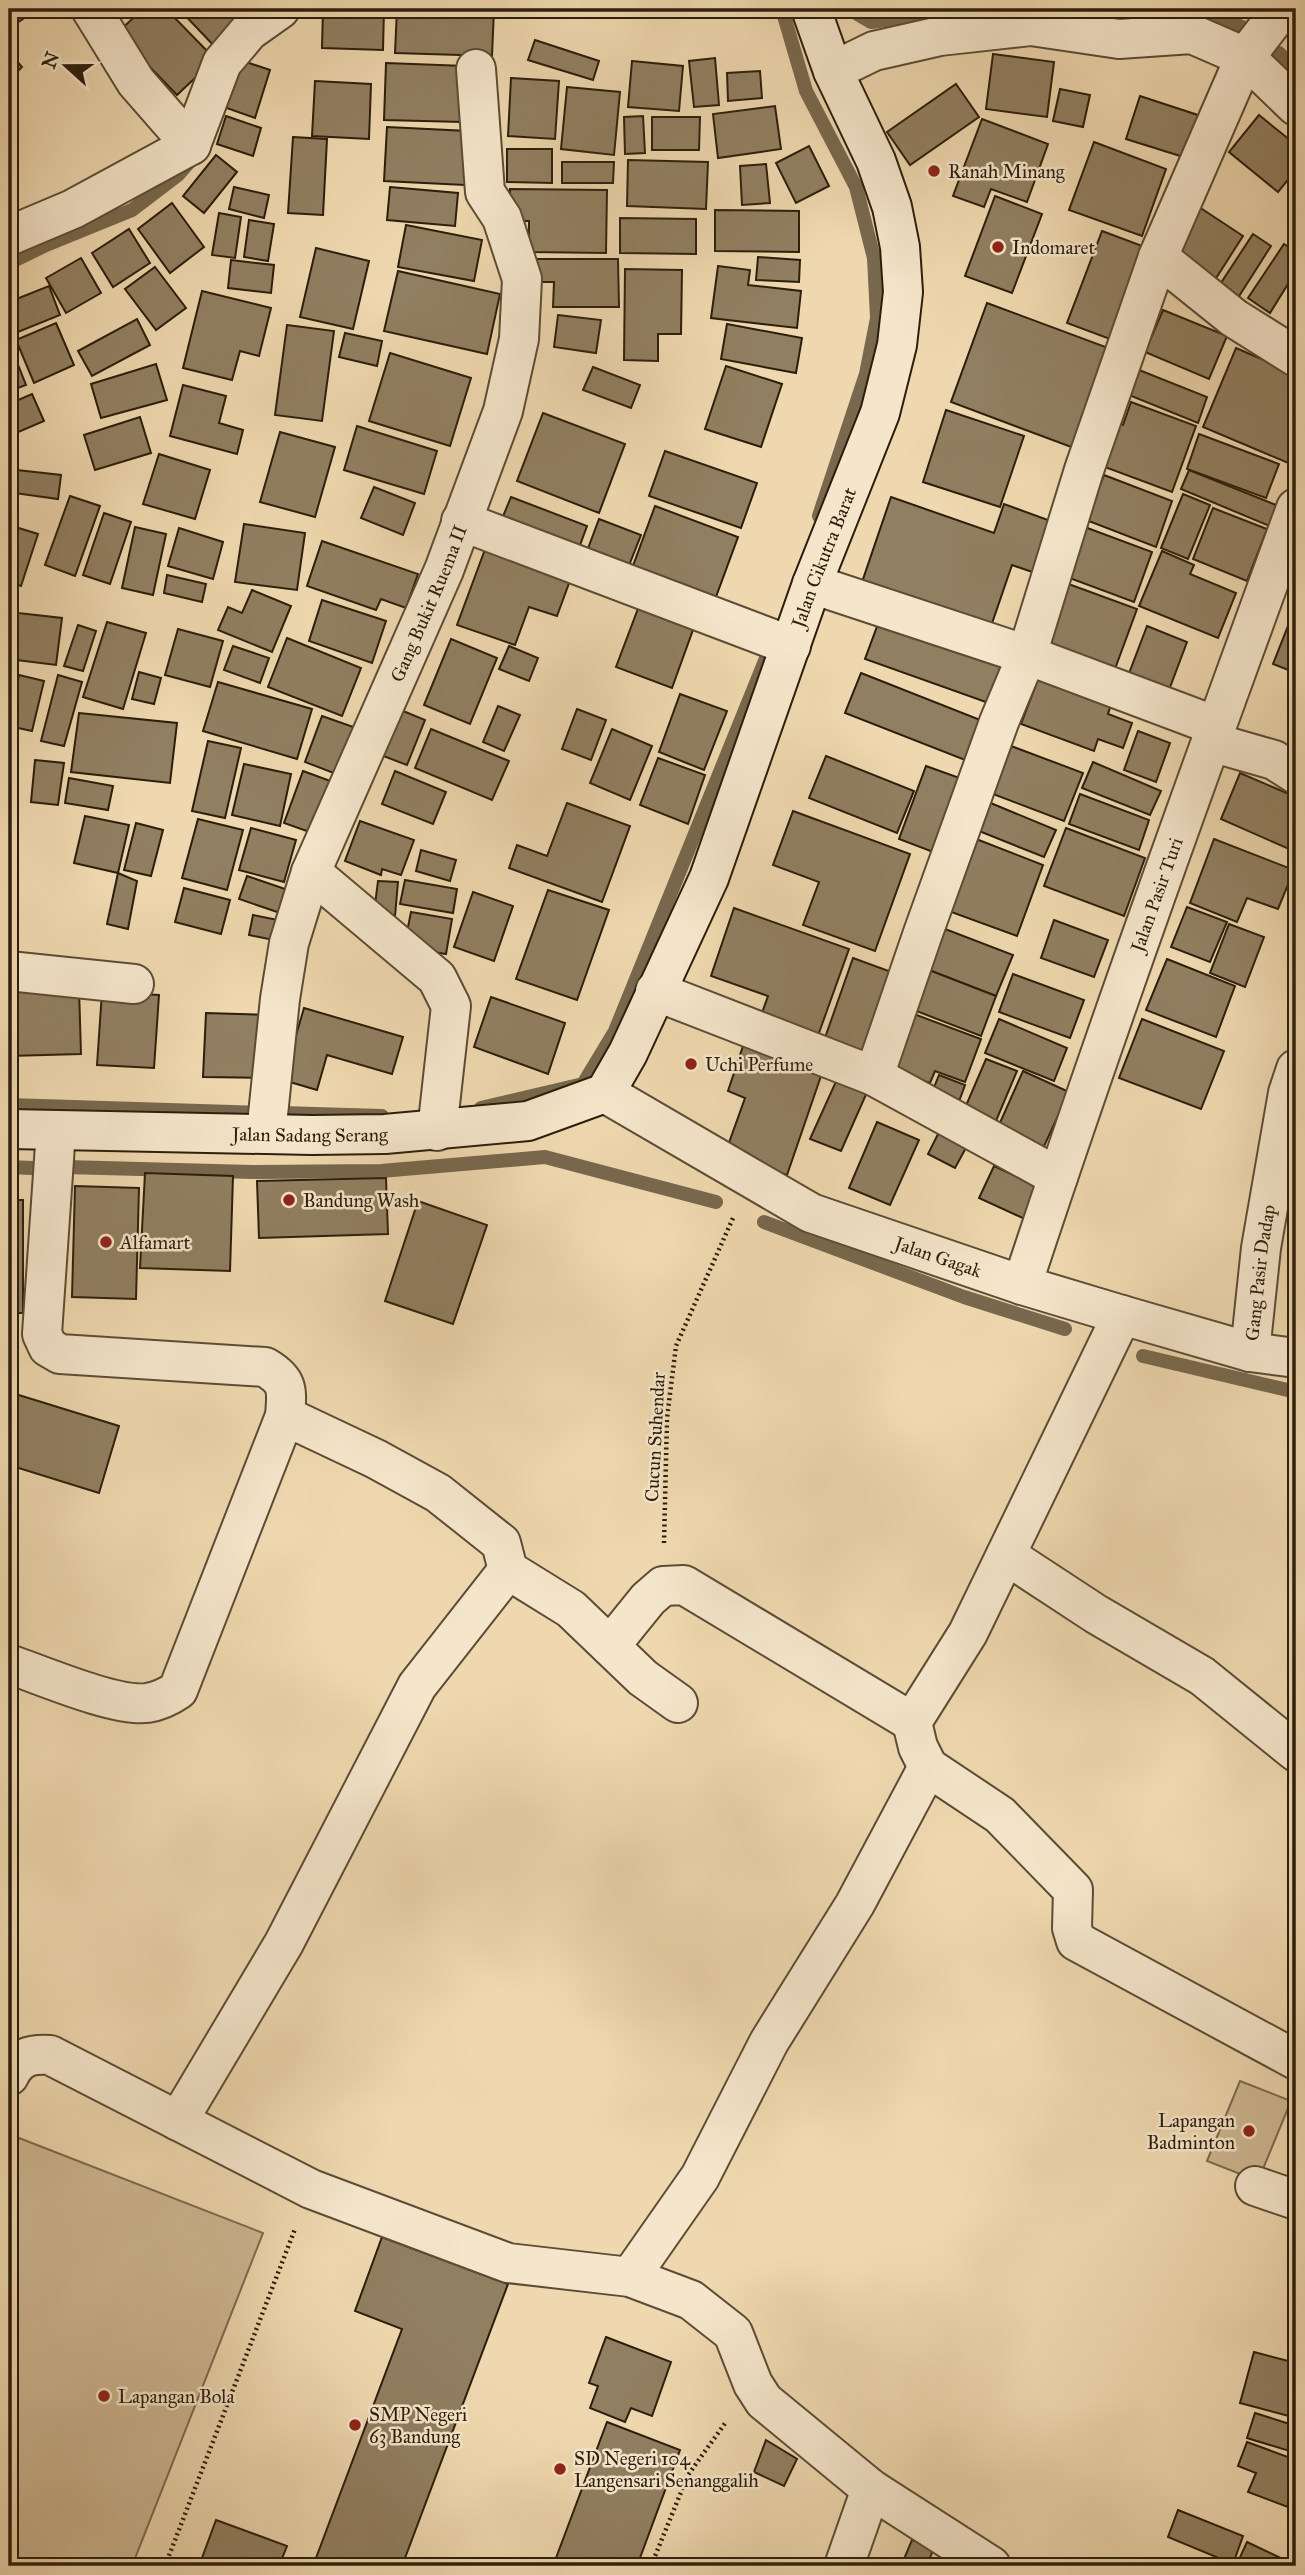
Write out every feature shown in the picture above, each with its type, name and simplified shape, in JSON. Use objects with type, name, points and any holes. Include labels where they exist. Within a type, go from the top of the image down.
[{"type":"street","points":[[91,9],[136,82],[191,145]]},
{"type":"street","points":[[9,236],[73,209],[191,145],[222,63],[249,32],[280,9]]},
{"type":"street","name":"Jalan Cikutra Barat","points":[[605,1093],[628,1053],[709,878],[812,584],[880,413],[897,345],[903,292],[900,247],[892,207],[876,161],[833,71],[811,9]]},
{"type":"street","points":[[874,1076],[999,722],[1027,655],[1084,470],[1157,257],[1245,57],[1282,9]]},
{"type":"street","points":[[833,71],[874,51],[940,36],[1031,26],[1119,39],[1192,34],[1245,57],[1296,106]]},
{"type":"street","name":"Gang Bukit Ruema II","points":[[266,1134],[280,999],[289,943],[310,873],[444,570],[503,411],[519,339],[522,279],[502,219],[485,192],[476,69]]},
{"type":"street","points":[[1157,257],[1234,318],[1296,358]]},
{"type":"street","name":"Jalan Pasir Turi","points":[[1022,1285],[1214,734],[1296,508]]},
{"type":"street","points":[[461,521],[791,646]]},
{"type":"street","points":[[812,584],[1027,655],[1274,760],[1296,774]]},
{"type":"street","points":[[310,873],[437,978],[447,997],[451,1006],[437,1130]]},
{"type":"street","points":[[9,971],[134,984]]},
{"type":"street","points":[[655,991],[874,1076],[1058,1177]]},
{"type":"street","name":"Gang Pasir Dadap","points":[[1250,1352],[1263,1236],[1288,1093],[1296,1069]]},
{"type":"street","name":"Jalan Sadang Serang","points":[[9,1129],[385,1135],[528,1121],[605,1093]]},
{"type":"street","name":"Jalan Gagak","points":[[605,1093],[811,1213],[1022,1285],[1122,1315],[1250,1352],[1296,1358]]},
{"type":"street","points":[[9,1664],[102,1697],[144,1703],[164,1699],[178,1690],[285,1416],[285,1385],[278,1375],[265,1367],[60,1354],[48,1347],[43,1334],[56,1130]]},
{"type":"street","points":[[912,1722],[968,1633],[1122,1315]]},
{"type":"street","points":[[285,1416],[376,1459],[439,1493],[501,1543],[508,1570],[571,1609],[643,1678],[678,1703]]},
{"type":"street","points":[[1006,1555],[1096,1614],[1202,1675],[1296,1752]]},
{"type":"street","points":[[178,2121],[284,1943],[417,1686],[508,1570]]},
{"type":"street","points":[[610,1646],[648,1599],[663,1586],[684,1585],[912,1722],[918,1746],[928,1767],[1000,1815],[1073,1890],[1072,1928],[1076,1941],[1296,2060]]},
{"type":"street","points":[[630,2277],[700,2177],[769,2042],[855,1904],[928,1767]]},
{"type":"street","points":[[9,2076],[14,2065],[22,2059],[34,2054],[50,2055],[310,2189],[508,2263],[630,2277],[691,2300],[733,2333],[753,2384],[764,2401],[872,2489],[991,2566]]},
{"type":"street","points":[[1255,2186],[1296,2200]]},
{"type":"street","points":[[844,2566],[872,2489]]},
{"type":"path","name":"Cucun Suhendar","points":[[663,1586],[667,1418],[676,1346],[750,1179]]},
{"type":"path","points":[[165,2566],[310,2189]]},
{"type":"path","points":[[651,2566],[688,2475],[753,2384]]},
{"type":"shaded area","name":"Lapangan Badminton","points":[[1240,2081],[1291,2101],[1258,2181],[1207,2161]]},
{"type":"shaded area","name":"Lapangan Bola","points":[[19,2138],[263,2233],[132,2566],[25,2566],[9,2560],[9,2165]]},
{"type":"building","points":[[9,9],[37,9],[13,26],[9,21]]},
{"type":"building","points":[[143,9],[166,9],[215,59],[177,95],[117,33]]},
{"type":"building","points":[[179,9],[260,9],[217,49]]},
{"type":"building","points":[[323,9],[384,9],[383,50],[322,48]]},
{"type":"building","points":[[397,9],[494,9],[492,56],[395,53]]},
{"type":"building","points":[[535,40],[599,61],[593,80],[528,60]]},
{"type":"building","points":[[9,52],[22,67],[9,80]]},
{"type":"building","points":[[993,54],[1054,62],[1047,117],[986,109]]},
{"type":"building","points":[[234,58],[270,70],[255,118],[218,105]]},
{"type":"building","points":[[715,58],[719,105],[694,107],[689,61]]},
{"type":"building","points":[[632,61],[683,66],[679,111],[628,107]]},
{"type":"building","points":[[386,63],[465,66],[462,122],[384,120]]},
{"type":"building","points":[[760,71],[762,98],[728,101],[727,73]]},
{"type":"building","points":[[511,78],[559,81],[555,139],[508,136]]},
{"type":"building","points":[[315,81],[371,84],[369,139],[312,136]]},
{"type":"building","points":[[956,84],[979,117],[910,165],[887,132]]},
{"type":"building","points":[[567,87],[620,92],[614,155],[561,149]]},
{"type":"building","points":[[1060,89],[1090,95],[1083,127],[1053,121]]},
{"type":"building","points":[[1140,96],[1207,118],[1193,160],[1126,139]]},
{"type":"building","points":[[775,106],[781,149],[718,158],[713,114]]},
{"type":"building","points":[[1259,115],[1296,145],[1296,170],[1278,192],[1229,152]]},
{"type":"building","points":[[226,116],[261,128],[253,156],[217,144]]},
{"type":"building","points":[[643,116],[645,153],[625,154],[624,117]]},
{"type":"building","points":[[652,117],[700,117],[699,150],[652,150]]},
{"type":"building","points":[[982,119],[1048,144],[1027,202],[991,189],[984,207],[953,196]]},
{"type":"building","points":[[387,127],[468,131],[465,185],[384,181]]},
{"type":"building","points":[[293,137],[327,139],[323,215],[288,213]]},
{"type":"building","points":[[1094,142],[1166,169],[1142,236],[1069,210]]},
{"type":"building","points":[[809,146],[829,186],[796,203],[776,163]]},
{"type":"building","points":[[507,149],[552,149],[552,183],[507,182]]},
{"type":"building","points":[[216,155],[237,172],[204,213],[183,196]]},
{"type":"building","points":[[628,160],[708,162],[706,209],[627,206]]},
{"type":"building","points":[[562,162],[614,162],[613,183],[562,183]]},
{"type":"building","points":[[766,164],[770,203],[742,205],[740,166]]},
{"type":"building","points":[[234,187],[269,195],[264,218],[229,209]]},
{"type":"building","points":[[390,187],[458,193],[455,226],[387,220]]},
{"type":"building","points":[[510,189],[607,190],[606,253],[529,252],[529,221],[510,221]]},
{"type":"building","points":[[995,196],[1042,214],[1012,293],[965,276]]},
{"type":"building","points":[[172,203],[204,247],[170,273],[138,229]]},
{"type":"building","points":[[1196,205],[1243,236],[1211,286],[1163,255]]},
{"type":"building","points":[[715,210],[799,211],[799,252],[715,251]]},
{"type":"building","points":[[219,213],[241,217],[235,258],[212,255]]},
{"type":"building","points":[[620,218],[696,219],[696,254],[620,253]]},
{"type":"building","points":[[249,220],[274,224],[268,261],[244,257]]},
{"type":"building","points":[[406,225],[482,240],[474,281],[398,267]]},
{"type":"building","points":[[129,229],[150,263],[113,287],[92,253]]},
{"type":"building","points":[[1102,231],[1153,250],[1118,342],[1067,323]]},
{"type":"building","points":[[1253,234],[1271,246],[1234,304],[1215,292]]},
{"type":"building","points":[[1284,244],[1296,252],[1296,271],[1270,313],[1248,298]]},
{"type":"building","points":[[316,248],[369,261],[353,329],[300,317]]},
{"type":"building","points":[[758,257],[800,260],[799,282],[756,280]]},
{"type":"building","points":[[81,258],[101,293],[66,313],[46,278]]},
{"type":"building","points":[[534,259],[618,259],[619,307],[553,307],[554,282],[534,282]]},
{"type":"building","points":[[231,260],[274,265],[271,293],[228,288]]},
{"type":"building","points":[[718,266],[750,270],[748,285],[801,291],[797,328],[711,318]]},
{"type":"building","points":[[155,267],[186,308],[156,330],[125,289]]},
{"type":"building","points":[[625,269],[682,270],[681,334],[658,334],[658,361],[624,360]]},
{"type":"building","points":[[398,271],[500,294],[487,354],[384,331]]},
{"type":"building","points":[[49,286],[60,315],[18,332],[9,302]]},
{"type":"building","points":[[202,291],[271,308],[259,356],[240,351],[232,380],[183,368]]},
{"type":"building","points":[[987,303],[1119,352],[1082,451],[951,402]]},
{"type":"building","points":[[1163,310],[1227,336],[1209,379],[1145,352]]},
{"type":"building","points":[[558,315],[601,320],[596,353],[554,347]]},
{"type":"building","points":[[137,319],[150,345],[92,376],[78,351]]},
{"type":"building","points":[[1296,319],[1296,351],[1282,343]]},
{"type":"building","points":[[56,323],[74,365],[34,383],[16,340]]},
{"type":"building","points":[[727,324],[802,338],[796,373],[721,359]]},
{"type":"building","points":[[287,325],[334,331],[322,421],[275,415]]},
{"type":"building","points":[[345,333],[382,341],[377,366],[339,357]]},
{"type":"building","points":[[9,342],[26,385],[10,391],[9,388]]},
{"type":"building","points":[[1236,348],[1296,374],[1296,458],[1293,465],[1203,427]]},
{"type":"building","points":[[390,353],[471,378],[450,446],[369,421]]},
{"type":"building","points":[[156,364],[167,400],[101,418],[91,384]]},
{"type":"building","points":[[726,366],[782,384],[761,447],[705,429]]},
{"type":"building","points":[[1129,366],[1207,397],[1198,423],[1119,391]]},
{"type":"building","points":[[593,367],[640,385],[631,408],[583,390]]},
{"type":"building","points":[[183,385],[226,396],[219,423],[243,430],[237,454],[170,436]]},
{"type":"building","points":[[32,394],[44,421],[9,436],[9,404]]},
{"type":"building","points":[[1131,402],[1196,426],[1172,492],[1094,463],[1110,419],[1123,425]]},
{"type":"building","points":[[946,410],[1024,436],[1000,507],[923,482]]},
{"type":"building","points":[[543,413],[625,444],[599,513],[517,481]]},
{"type":"building","points":[[140,417],[151,453],[95,470],[84,435]]},
{"type":"building","points":[[357,426],[437,451],[424,494],[344,470]]},
{"type":"building","points":[[280,432],[335,447],[315,517],[260,502]]},
{"type":"building","points":[[1199,434],[1279,464],[1266,498],[1187,469]]},
{"type":"building","points":[[665,451],[757,483],[741,528],[649,496]]},
{"type":"building","points":[[159,454],[210,470],[195,519],[143,504]]},
{"type":"building","points":[[17,470],[61,475],[58,499],[14,493]]},
{"type":"building","points":[[1189,470],[1281,507],[1272,527],[1181,489]]},
{"type":"building","points":[[9,472],[16,475],[9,493]]},
{"type":"building","points":[[1104,475],[1172,501],[1156,547],[1086,520]]},
{"type":"building","points":[[374,487],[415,503],[403,535],[361,518]]},
{"type":"building","points":[[1183,494],[1210,505],[1188,559],[1161,548]]},
{"type":"building","points":[[70,496],[100,506],[75,576],[45,565]]},
{"type":"building","points":[[511,497],[587,526],[576,556],[499,526]]},
{"type":"building","points":[[891,497],[994,533],[1004,504],[1059,524],[1041,575],[1012,565],[988,635],[859,591]]},
{"type":"building","points":[[655,506],[738,537],[713,605],[630,574]]},
{"type":"building","points":[[1213,508],[1267,529],[1247,581],[1193,559]]},
{"type":"building","points":[[104,513],[131,522],[110,584],[83,575]]},
{"type":"building","points":[[599,519],[641,535],[624,578],[583,562]]},
{"type":"building","points":[[244,524],[305,533],[297,590],[235,582]]},
{"type":"building","points":[[9,525],[38,534],[21,586],[9,582]]},
{"type":"building","points":[[1082,526],[1152,552],[1134,602],[1064,576]]},
{"type":"building","points":[[135,527],[166,534],[153,595],[122,588]]},
{"type":"building","points":[[179,528],[223,542],[213,579],[168,566]]},
{"type":"building","points":[[322,541],[418,574],[406,608],[381,599],[376,610],[307,586]]},
{"type":"building","points":[[487,544],[572,575],[557,616],[529,607],[515,645],[457,625]]},
{"type":"building","points":[[1162,551],[1194,565],[1190,574],[1236,593],[1218,638],[1139,606]]},
{"type":"building","points":[[167,575],[206,584],[202,602],[164,593]]},
{"type":"building","points":[[1063,582],[1137,609],[1112,677],[1038,649]]},
{"type":"building","points":[[252,590],[291,606],[272,652],[218,630],[228,607],[242,613]]},
{"type":"building","points":[[322,600],[386,621],[372,663],[309,641]]},
{"type":"building","points":[[639,606],[694,627],[672,688],[616,667]]},
{"type":"building","points":[[9,612],[62,618],[56,665],[9,659]]},
{"type":"building","points":[[882,613],[1013,660],[997,706],[865,659]]},
{"type":"building","points":[[1290,621],[1296,624],[1296,673],[1273,664]]},
{"type":"building","points":[[107,622],[146,633],[123,709],[83,697]]},
{"type":"building","points":[[78,625],[96,631],[83,671],[64,666]]},
{"type":"building","points":[[1147,626],[1187,642],[1166,698],[1125,684]]},
{"type":"building","points":[[178,629],[223,641],[210,687],[165,675]]},
{"type":"building","points":[[287,638],[361,668],[342,716],[268,687]]},
{"type":"building","points":[[451,639],[497,658],[470,724],[424,705]]},
{"type":"building","points":[[233,646],[269,658],[260,683],[224,670]]},
{"type":"building","points":[[509,646],[538,658],[529,681],[499,669]]},
{"type":"building","points":[[1042,669],[1114,695],[1108,714],[1132,723],[1123,748],[1098,739],[1094,751],[1021,724]]},
{"type":"building","points":[[139,672],[161,678],[154,704],[132,699]]},
{"type":"building","points":[[861,673],[993,725],[978,765],[845,713]]},
{"type":"building","points":[[19,675],[44,681],[32,731],[9,726]]},
{"type":"building","points":[[58,675],[82,682],[64,746],[41,741]]},
{"type":"building","points":[[218,682],[312,709],[297,759],[203,731]]},
{"type":"building","points":[[680,694],[727,711],[704,770],[659,752]]},
{"type":"building","points":[[498,706],[520,715],[504,751],[483,742]]},
{"type":"building","points":[[396,708],[425,720],[407,765],[378,754]]},
{"type":"building","points":[[577,709],[606,720],[591,760],[562,749]]},
{"type":"building","points":[[79,713],[177,723],[170,783],[71,772]]},
{"type":"building","points":[[322,716],[362,730],[344,777],[305,762]]},
{"type":"building","points":[[431,729],[509,761],[492,800],[415,768]]},
{"type":"building","points":[[612,729],[652,746],[630,800],[590,783]]},
{"type":"building","points":[[1138,731],[1170,743],[1156,782],[1124,770]]},
{"type":"building","points":[[208,741],[241,748],[225,818],[192,811]]},
{"type":"building","points":[[1003,743],[1083,773],[1064,821],[985,791]]},
{"type":"building","points":[[826,756],[914,791],[897,833],[809,798]]},
{"type":"building","points":[[658,758],[705,775],[688,824],[640,805]]},
{"type":"building","points":[[35,760],[64,763],[58,805],[31,802]]},
{"type":"building","points":[[1093,762],[1161,791],[1150,815],[1082,788]]},
{"type":"building","points":[[244,764],[291,774],[280,826],[232,815]]},
{"type":"building","points":[[926,766],[968,781],[941,855],[899,839]]},
{"type":"building","points":[[303,771],[336,783],[318,835],[284,823]]},
{"type":"building","points":[[395,771],[446,792],[433,824],[382,804]]},
{"type":"building","points":[[1240,773],[1296,797],[1296,831],[1289,849],[1221,819]]},
{"type":"building","points":[[69,778],[113,786],[108,810],[65,803]]},
{"type":"building","points":[[1080,794],[1149,820],[1139,850],[1069,824]]},
{"type":"building","points":[[981,799],[1056,830],[1044,857],[969,827]]},
{"type":"building","points":[[567,803],[630,826],[602,902],[509,868],[517,845],[547,856]]},
{"type":"building","points":[[793,811],[910,854],[875,951],[803,925],[819,882],[773,865]]},
{"type":"building","points":[[85,816],[129,825],[118,873],[74,863]]},
{"type":"building","points":[[198,819],[243,830],[227,890],[182,878]]},
{"type":"building","points":[[360,821],[414,840],[401,875],[382,869],[381,875],[345,861]]},
{"type":"building","points":[[136,823],[163,830],[151,876],[124,870]]},
{"type":"building","points":[[251,828],[296,840],[284,882],[239,870]]},
{"type":"building","points":[[1066,828],[1145,858],[1124,916],[1044,886]]},
{"type":"building","points":[[971,837],[1043,865],[1017,936],[943,909]]},
{"type":"building","points":[[1214,839],[1294,870],[1278,909],[1247,898],[1237,922],[1190,903]]},
{"type":"building","points":[[421,850],[456,860],[450,881],[416,871]]},
{"type":"building","points":[[118,873],[137,881],[128,929],[107,924]]},
{"type":"building","points":[[247,876],[294,892],[286,915],[239,899]]},
{"type":"building","points":[[405,880],[457,889],[453,913],[400,904]]},
{"type":"building","points":[[378,881],[398,882],[395,916],[374,913]]},
{"type":"building","points":[[184,888],[230,900],[221,934],[175,922]]},
{"type":"building","points":[[548,890],[609,910],[577,1000],[516,979]]},
{"type":"building","points":[[473,892],[513,906],[494,961],[454,947]]},
{"type":"building","points":[[1187,907],[1227,922],[1210,962],[1171,947]]},
{"type":"building","points":[[734,908],[849,949],[815,1044],[758,1024],[768,996],[711,976]]},
{"type":"building","points":[[411,912],[452,919],[446,954],[404,947]]},
{"type":"building","points":[[253,915],[283,921],[279,941],[249,935]]},
{"type":"building","points":[[1054,920],[1108,940],[1094,977],[1041,958]]},
{"type":"building","points":[[932,924],[1013,955],[996,996],[916,965]]},
{"type":"building","points":[[1229,924],[1264,937],[1245,987],[1210,973]]},
{"type":"building","points":[[853,958],[897,974],[863,1070],[819,1055]]},
{"type":"building","points":[[1167,959],[1235,986],[1216,1037],[1146,1010]]},
{"type":"building","points":[[916,965],[996,996],[981,1036],[901,1005]]},
{"type":"building","points":[[1013,974],[1084,1000],[1070,1038],[999,1012]]},
{"type":"building","points":[[79,988],[81,1054],[9,1056],[9,991]]},
{"type":"building","points":[[102,992],[159,995],[154,1068],[97,1065]]},
{"type":"building","points":[[491,997],[565,1023],[548,1074],[474,1047]]},
{"type":"building","points":[[304,1008],[403,1037],[392,1074],[327,1055],[317,1090],[283,1080]]},
{"type":"building","points":[[903,1010],[981,1039],[965,1082],[935,1071],[930,1083],[882,1066]]},
{"type":"building","points":[[206,1013],[270,1015],[268,1078],[203,1077]]},
{"type":"building","points":[[999,1019],[1067,1048],[1054,1081],[985,1053]]},
{"type":"building","points":[[1142,1019],[1224,1051],[1201,1109],[1119,1078]]},
{"type":"building","points":[[744,1043],[823,1070],[787,1175],[725,1154],[745,1098],[728,1091]]},
{"type":"building","points":[[986,1059],[1017,1071],[993,1128],[962,1115]]},
{"type":"building","points":[[1023,1071],[1069,1092],[1040,1155],[995,1134]]},
{"type":"building","points":[[939,1075],[965,1085],[954,1115],[927,1105]]},
{"type":"building","points":[[838,1077],[868,1090],[841,1151],[810,1139]]},
{"type":"building","points":[[877,1122],[919,1140],[890,1205],[849,1188]]},
{"type":"building","points":[[939,1132],[967,1146],[955,1168],[928,1154]]},
{"type":"building","points":[[994,1166],[1041,1188],[1027,1220],[979,1198]]},
{"type":"building","points":[[145,1173],[233,1176],[230,1271],[140,1268]]},
{"type":"building","points":[[386,1178],[388,1234],[259,1238],[257,1181]]},
{"type":"building","name":"Alfamart","points":[[75,1186],[139,1188],[136,1299],[72,1297]]},
{"type":"building","points":[[9,1200],[23,1200],[23,1313],[9,1313]]},
{"type":"building","points":[[418,1201],[487,1225],[453,1324],[385,1301]]},
{"type":"building","points":[[9,1392],[119,1426],[99,1493],[9,1465]]},
{"type":"building","points":[[382,2237],[508,2284],[402,2566],[313,2566],[402,2329],[355,2311]]},
{"type":"building","points":[[606,2337],[671,2362],[652,2416],[631,2408],[625,2422],[590,2408],[598,2386],[589,2383]]},
{"type":"building","points":[[1254,2352],[1296,2363],[1296,2418],[1240,2403]]},
{"type":"building","points":[[1255,2413],[1296,2426],[1296,2453],[1247,2438]]},
{"type":"building","points":[[607,2422],[680,2450],[637,2566],[553,2566]]},
{"type":"building","points":[[766,2440],[797,2459],[784,2486],[754,2472]]},
{"type":"building","points":[[1247,2442],[1296,2460],[1296,2510],[1248,2492],[1256,2473],[1238,2466]]},
{"type":"building","points":[[1178,2510],[1243,2536],[1233,2564],[1168,2537]]},
{"type":"building","points":[[216,2520],[287,2546],[279,2566],[199,2566]]},
{"type":"building","points":[[912,2540],[934,2547],[927,2566],[901,2566]]},
{"type":"building","points":[[1247,2542],[1287,2561],[1285,2566],[1236,2566]]},
{"type":"building","points":[[857,2553],[886,2566],[854,2566]]},
{"type":"waterway","points":[[782,9],[806,91],[856,187],[874,258],[877,318],[866,374],[819,516]]},
{"type":"waterway","points":[[849,9],[871,22],[968,9]]},
{"type":"waterway","points":[[1049,10],[1128,18],[1185,9]]},
{"type":"waterway","points":[[1204,9],[1244,28]]},
{"type":"waterway","points":[[1279,53],[1296,71]]},
{"type":"waterway","points":[[9,263],[132,210],[178,175],[191,160]]},
{"type":"waterway","points":[[481,1108],[583,1084],[615,1031],[767,656]]},
{"type":"waterway","points":[[9,1105],[262,1113]]},
{"type":"waterway","points":[[282,1113],[382,1116]]},
{"type":"waterway","points":[[65,1167],[252,1172],[381,1171],[545,1157],[716,1202]]},
{"type":"waterway","points":[[9,1167],[32,1168]]},
{"type":"waterway","points":[[764,1222],[964,1297],[1065,1329]]},
{"type":"waterway","points":[[1143,1356],[1296,1392]]},
{"type":"place","name":"Ranah Minang","points":[[934,171]]},
{"type":"place","name":"Indomaret","points":[[998,247]]},
{"type":"place","name":"Uchi Perfume","points":[[691,1064]]},
{"type":"place","name":"Bandung Wash","points":[[289,1200]]},
{"type":"place","name":"Alfamart","points":[[106,1242]]},
{"type":"place","name":"Lapangan Badminton","points":[[1249,2131]]},
{"type":"place","name":"Lapangan Bola","points":[[104,2396]]},
{"type":"place","name":"SMP Negeri 63 Bandung","points":[[355,2425]]},
{"type":"place","name":"SD Negeri 104 Langensari Senanggalih","points":[[560,2469]]}]
